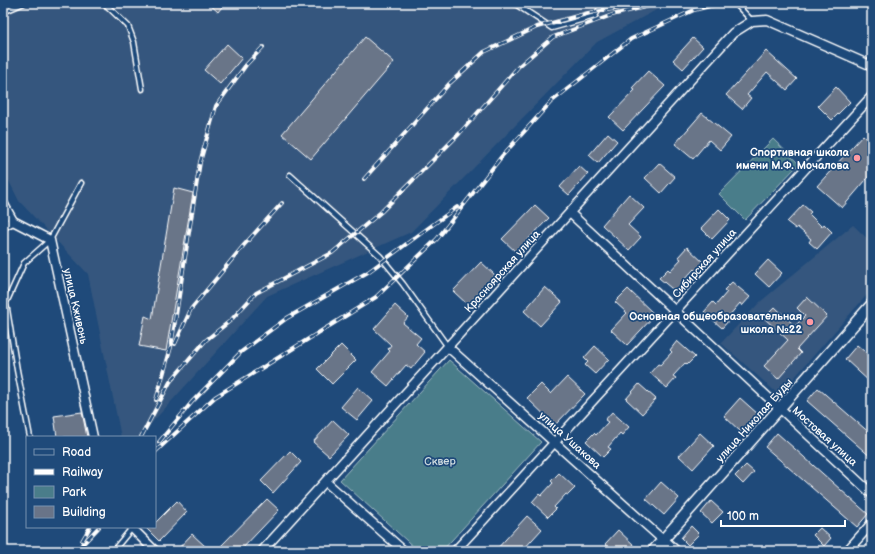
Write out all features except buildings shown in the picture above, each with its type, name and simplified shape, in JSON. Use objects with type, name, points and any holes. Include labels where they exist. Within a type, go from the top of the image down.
[{"type":"street","name":"Красноярская улица","points":[[262,551],[733,33],[752,21],[767,20],[872,66]]},
{"type":"street","name":"Сибирская улица","points":[[455,551],[872,96]]},
{"type":"street","points":[[3,203],[13,221],[50,240]]},
{"type":"street","name":"Мостовая улица","points":[[570,213],[872,494]]},
{"type":"street","points":[[3,226],[13,221]]},
{"type":"street","name":"улица Кживонь","points":[[50,240],[94,436]]},
{"type":"street","name":"улица Николая Буды","points":[[653,551],[872,304]]},
{"type":"street","name":"улица Ушакова","points":[[448,347],[675,551]]},
{"type":"street","points":[[326,482],[404,551]]},
{"type":"street","points":[[847,551],[872,523]]},
{"type":"street","points":[[131,528],[155,551]]},
{"type":"lane","points":[[3,12],[24,3]]},
{"type":"lane","points":[[104,3],[128,26],[134,42],[142,89]]},
{"type":"lane","points":[[514,3],[552,28],[595,16],[603,3]]},
{"type":"lane","points":[[735,3],[752,21]]},
{"type":"lane","points":[[290,175],[380,256],[403,284],[448,347]]},
{"type":"lane","points":[[30,436],[6,303],[24,263],[50,240],[81,183]]},
{"type":"lane","points":[[113,551],[131,528]]},
{"type":"shaded area","points":[[3,3],[669,3],[597,42],[411,232],[267,296],[140,436],[121,436],[88,274],[19,201],[3,169]]},
{"type":"shaded area","points":[[853,225],[872,243],[872,289],[779,395],[721,343],[760,302]]},
{"type":"green space","points":[[773,139],[799,164],[745,220],[719,194]]},
{"type":"green space","name":"Сквер","points":[[449,360],[541,442],[442,551],[418,551],[340,480]]},
{"type":"railway","points":[[142,436],[170,382],[206,340],[230,321],[256,293],[332,253],[381,212],[459,134],[519,66],[553,37],[612,15],[661,3]]},
{"type":"railway","points":[[156,451],[215,397],[376,297],[437,239],[502,156],[551,102],[631,39],[694,10],[722,3]]},
{"type":"railway","points":[[364,179],[449,84],[484,52],[537,27],[588,13],[619,8]]},
{"type":"railway","points":[[156,400],[171,347],[200,162],[216,106],[246,65],[263,47]]},
{"type":"railway","points":[[175,344],[191,309],[244,245],[282,203]]},
{"type":"railway","points":[[159,442],[192,402],[241,352],[287,318],[368,272],[457,207]]},
{"type":"railway","points":[[82,541],[89,528]]},
{"type":"railway","points":[[76,551],[98,528]]},
{"type":"place","name":"Спортивная школа имени М.Ф. Мочалова","points":[[857,158]]},
{"type":"place","name":"Основная общеобразовательная школа №22","points":[[810,322]]}]
